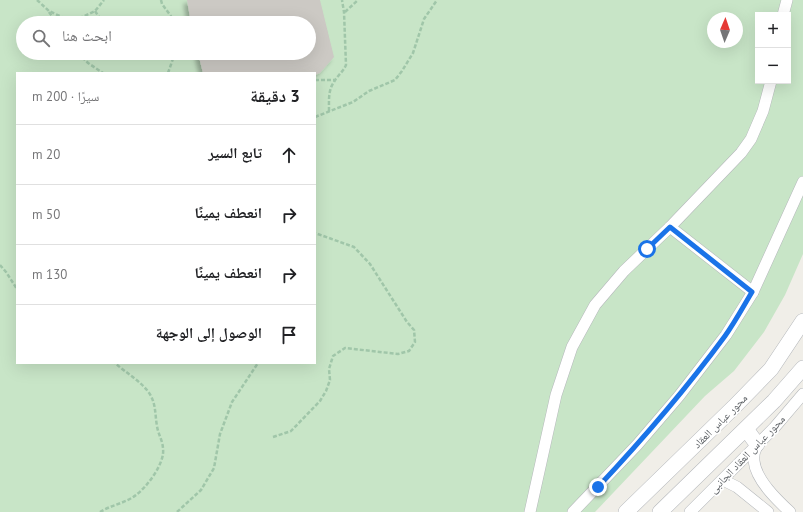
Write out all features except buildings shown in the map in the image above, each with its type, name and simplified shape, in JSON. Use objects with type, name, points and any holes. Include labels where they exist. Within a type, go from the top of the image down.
[{"type":"main road","name":"محور عباس العقاد","points":[[626,512],[771,369],[803,321]]},
{"type":"main road","name":"محور عباس العقاد","points":[[660,512],[774,401],[803,368]]},
{"type":"main road","points":[[746,429],[757,444]]},
{"type":"street","points":[[784,12],[787,0]]},
{"type":"street","points":[[530,512],[556,395],[572,347],[595,305],[624,271],[670,227],[741,153],[748,144],[763,111],[770,84]]},
{"type":"street","points":[[573,512],[637,445],[679,396],[726,335],[752,292],[803,182]]},
{"type":"street","points":[[670,227],[752,292]]},
{"type":"street","name":"محور عباس العقاد الجانبى","points":[[690,512],[774,428],[803,394]]},
{"type":"street","points":[[757,444],[754,461],[759,476],[777,501],[790,512]]},
{"type":"street","points":[[723,480],[737,487],[768,512],[777,501]]},
{"type":"path","points":[[36,0],[52,16]]},
{"type":"path","points":[[84,16],[95,11],[104,0]]},
{"type":"path","points":[[161,0],[162,4],[171,16]]},
{"type":"path","points":[[329,111],[331,88],[334,80],[346,65],[344,12],[342,0]]},
{"type":"path","points":[[344,12],[358,0]]},
{"type":"path","points":[[316,117],[353,102],[376,87],[395,80],[413,53],[424,19],[437,0]]},
{"type":"path","points":[[95,11],[98,16]]},
{"type":"path","points":[[49,12],[59,16]]},
{"type":"path","points":[[85,60],[102,72]]},
{"type":"path","points":[[168,72],[173,60]]},
{"type":"path","points":[[316,80],[334,80]]},
{"type":"path","points":[[273,437],[291,431],[320,401],[330,380],[329,369],[333,356],[345,348],[398,354],[409,351],[415,342],[414,330],[407,322],[370,264],[354,247],[316,233]]},
{"type":"path","points":[[0,265],[16,287]]},
{"type":"path","points":[[100,512],[111,505],[136,496],[159,468],[163,459],[164,449],[157,425],[156,410],[151,395],[141,383],[127,374],[116,364]]},
{"type":"path","points":[[177,512],[201,490],[214,468],[220,434],[232,402],[257,364]]},
{"type":"green space","points":[[0,0],[803,0],[803,254],[785,295],[764,332],[734,371],[705,396],[595,512],[0,512]]},
{"type":"route","points":[[598,487],[637,445],[679,396],[726,335],[752,292],[670,227],[647,249]]}]
